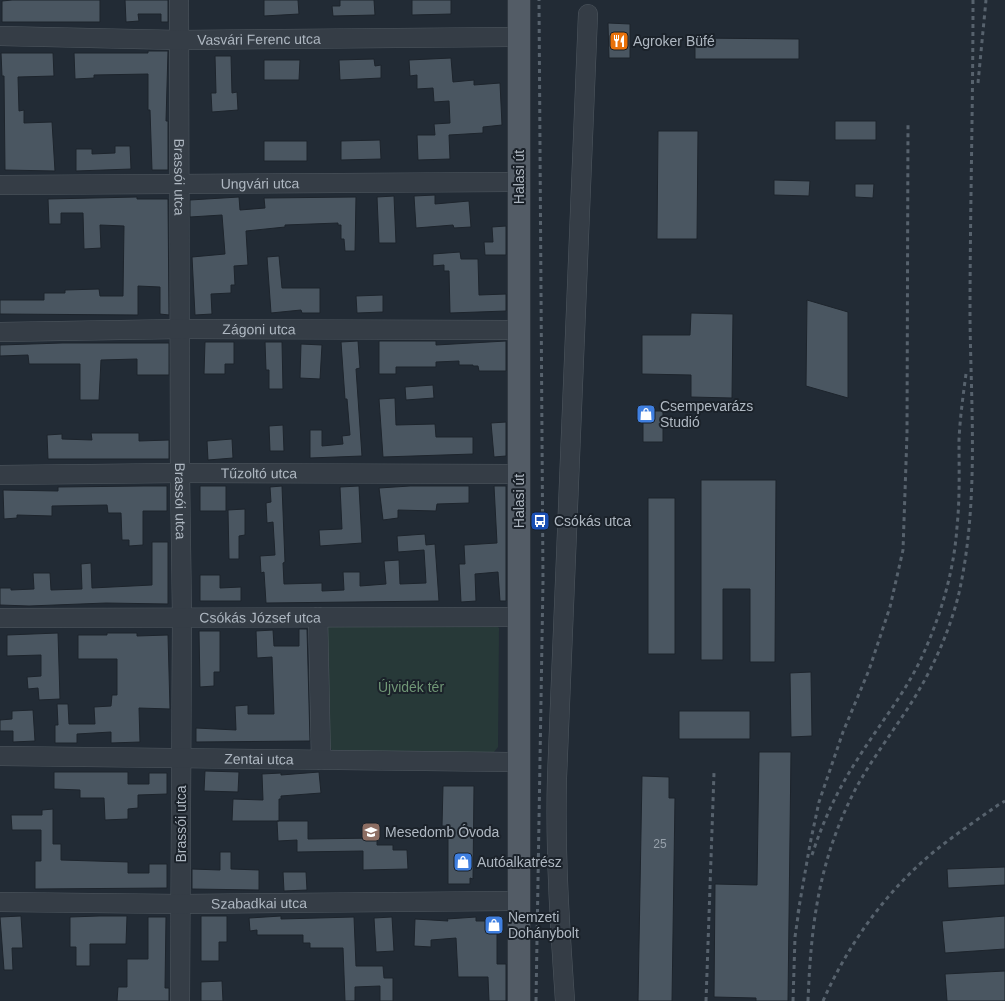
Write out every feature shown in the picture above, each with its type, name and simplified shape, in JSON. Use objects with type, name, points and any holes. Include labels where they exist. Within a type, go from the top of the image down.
[{"type":"main road","name":"Halasi út","points":[[518,1001],[519,0]]},
{"type":"street","name":"Brassói utca","points":[[179,0],[180,473],[182,616],[180,1001]]},
{"type":"street","points":[[565,1001],[560,939],[556,800],[588,14]]},
{"type":"street","name":"Vasvári Ferenc utca","points":[[0,36],[179,40],[518,37]]},
{"type":"street","name":"Ungvári utca","points":[[0,185],[519,182]]},
{"type":"street","name":"Zágoni utca","points":[[0,332],[180,329],[518,330]]},
{"type":"street","name":"Tűzoltó utca","points":[[0,475],[180,473],[519,474]]},
{"type":"street","name":"Csókás József utca","points":[[0,618],[182,616],[519,617]]},
{"type":"street","points":[[318,617],[321,760]]},
{"type":"street","name":"Zentai utca","points":[[0,756],[518,762]]},
{"type":"street","name":"Szabadkai utca","points":[[0,902],[181,904],[517,901]]},
{"type":"green space","name":"Újvidék tér","points":[[327,621],[493,622],[499,628],[498,747],[494,752],[334,753],[326,741]]},
{"type":"building","points":[[100,0],[100,22],[2,22],[2,1]]},
{"type":"building","points":[[125,0],[168,0],[168,22],[161,22],[161,14],[138,14],[139,21],[126,22]]},
{"type":"building","points":[[264,0],[298,0],[299,14],[264,16]]},
{"type":"building","points":[[340,0],[374,0],[375,15],[333,16],[332,6],[340,6]]},
{"type":"building","points":[[412,0],[451,0],[451,14],[412,15]]},
{"type":"building","name":"Agroker Büfé","points":[[608,23],[630,24],[630,58],[609,58]]},
{"type":"building","points":[[695,38],[799,39],[799,59],[695,59]]},
{"type":"building","points":[[148,51],[168,51],[166,121],[168,121],[168,170],[152,170],[150,110],[148,110],[148,74],[94,75],[94,78],[75,79],[74,53],[148,53]]},
{"type":"building","points":[[1,53],[53,53],[54,76],[18,77],[19,111],[24,110],[24,123],[52,122],[55,171],[5,170],[4,76],[2,76]]},
{"type":"building","points":[[215,56],[231,56],[232,93],[237,92],[238,110],[212,112],[211,93],[216,93]]},
{"type":"building","points":[[451,58],[453,82],[474,80],[474,85],[500,83],[502,125],[483,127],[483,133],[449,135],[450,159],[418,160],[417,135],[435,135],[434,124],[450,123],[449,101],[434,102],[433,88],[417,89],[417,75],[410,76],[409,60]]},
{"type":"building","points":[[374,59],[375,66],[381,65],[381,78],[340,80],[339,60]]},
{"type":"building","points":[[264,60],[300,60],[299,80],[264,80]]},
{"type":"building","points":[[835,121],[876,121],[876,140],[835,140]]},
{"type":"building","points":[[658,131],[698,131],[697,239],[657,239]]},
{"type":"building","points":[[380,140],[381,159],[341,160],[341,141]]},
{"type":"building","points":[[264,141],[307,141],[307,161],[264,161]]},
{"type":"building","points":[[115,146],[130,146],[131,169],[76,171],[76,149],[92,149],[92,154],[115,153]]},
{"type":"building","points":[[774,180],[810,181],[809,196],[774,195]]},
{"type":"building","points":[[855,184],[874,184],[873,198],[855,197]]},
{"type":"building","points":[[435,195],[435,204],[469,201],[471,227],[454,228],[453,225],[416,228],[414,196]]},
{"type":"building","points":[[394,196],[396,243],[379,243],[377,197]]},
{"type":"building","points":[[137,197],[137,199],[168,199],[169,315],[160,314],[160,287],[138,286],[138,315],[0,314],[0,300],[44,300],[44,293],[65,293],[65,290],[99,289],[100,296],[123,296],[124,226],[100,225],[101,248],[84,249],[83,213],[61,213],[61,224],[49,224],[48,199]]},
{"type":"building","points":[[239,197],[240,210],[265,208],[264,198],[356,197],[355,251],[345,251],[344,239],[341,239],[341,225],[338,225],[338,223],[285,225],[285,227],[246,231],[248,265],[234,266],[235,285],[231,285],[231,293],[211,294],[212,314],[195,315],[192,257],[225,254],[222,215],[190,217],[190,200]]},
{"type":"building","points":[[506,226],[506,255],[485,255],[484,242],[493,242],[492,227]]},
{"type":"building","points":[[460,252],[461,259],[478,259],[479,295],[506,294],[506,311],[450,313],[449,271],[444,271],[444,265],[433,266],[433,254]]},
{"type":"building","points":[[279,256],[282,288],[320,288],[320,313],[302,313],[301,310],[271,313],[267,257]]},
{"type":"building","points":[[383,295],[383,312],[357,313],[356,296]]},
{"type":"building","points":[[807,300],[848,312],[848,398],[806,386]]},
{"type":"building","points":[[691,313],[733,314],[732,398],[691,397],[691,375],[642,374],[642,335],[690,335]]},
{"type":"building","points":[[358,341],[360,368],[356,369],[362,456],[310,458],[310,430],[322,430],[322,446],[343,444],[342,436],[350,435],[347,399],[345,399],[341,342]]},
{"type":"building","points":[[379,341],[436,341],[436,345],[506,341],[506,371],[479,371],[478,366],[459,365],[459,361],[436,362],[436,367],[396,367],[396,374],[379,374]]},
{"type":"building","points":[[205,342],[234,342],[234,364],[225,364],[225,374],[204,374]]},
{"type":"building","points":[[265,342],[282,342],[283,389],[269,389],[269,370],[266,370]]},
{"type":"building","points":[[62,343],[169,343],[169,375],[137,375],[137,359],[101,360],[99,400],[80,400],[80,364],[29,364],[28,355],[0,356],[0,345]]},
{"type":"building","points":[[301,344],[322,345],[320,379],[300,378]]},
{"type":"building","points":[[433,385],[434,398],[406,400],[405,387]]},
{"type":"building","points":[[395,398],[396,425],[435,424],[436,437],[473,437],[473,454],[383,457],[379,399]]},
{"type":"building","points":[[643,411],[663,411],[663,442],[643,442]]},
{"type":"building","points":[[506,422],[506,456],[494,457],[491,423]]},
{"type":"building","points":[[283,425],[284,451],[270,451],[269,426]]},
{"type":"building","points":[[91,433],[139,433],[139,441],[169,440],[169,459],[48,459],[47,435],[62,434],[62,439],[92,440]]},
{"type":"building","points":[[232,439],[233,458],[208,460],[207,441]]},
{"type":"building","points":[[701,480],[776,480],[775,662],[750,662],[750,589],[723,589],[723,660],[701,660]]},
{"type":"building","points":[[167,486],[167,511],[143,511],[143,545],[129,546],[129,540],[122,540],[121,513],[108,513],[107,505],[52,506],[52,516],[17,515],[17,518],[4,519],[3,490],[58,491],[58,487]]},
{"type":"building","points":[[200,486],[226,486],[226,511],[200,511]]},
{"type":"building","points":[[282,486],[285,562],[283,563],[284,584],[322,583],[322,591],[344,590],[343,572],[360,572],[360,586],[386,584],[384,561],[399,560],[400,584],[426,583],[424,550],[398,552],[397,536],[425,534],[426,545],[435,544],[439,601],[266,603],[264,572],[261,573],[260,556],[275,555],[273,522],[267,523],[266,503],[271,502],[270,487]]},
{"type":"building","points":[[359,486],[362,543],[320,546],[319,530],[342,529],[340,487]]},
{"type":"building","points":[[410,486],[469,486],[469,503],[437,504],[436,511],[398,510],[398,518],[383,520],[379,488]]},
{"type":"building","points":[[494,486],[506,486],[506,601],[500,601],[498,572],[475,574],[476,601],[461,602],[459,564],[465,564],[464,545],[497,543]]},
{"type":"building","points":[[648,498],[675,498],[675,654],[648,654]]},
{"type":"building","points":[[245,509],[245,535],[239,536],[239,559],[229,559],[228,510]]},
{"type":"building","points":[[152,542],[168,542],[168,604],[106,603],[29,606],[0,605],[0,588],[11,588],[11,590],[34,589],[33,573],[50,573],[51,590],[82,589],[81,564],[91,563],[92,588],[152,585]]},
{"type":"building","points":[[200,575],[220,575],[220,588],[241,587],[241,601],[200,601]]},
{"type":"building","points":[[299,629],[307,629],[310,741],[196,742],[196,728],[236,730],[235,706],[248,705],[248,714],[274,714],[272,657],[257,658],[256,631],[273,630],[274,646],[299,646]]},
{"type":"building","points":[[199,631],[220,631],[220,672],[214,672],[214,686],[200,687]]},
{"type":"building","points":[[58,633],[60,699],[39,700],[38,688],[28,689],[27,677],[41,676],[41,655],[7,656],[7,635]]},
{"type":"building","points":[[107,633],[137,633],[137,636],[168,635],[170,709],[139,708],[140,742],[111,743],[111,732],[77,734],[77,743],[55,743],[55,725],[58,725],[57,704],[68,704],[69,724],[95,724],[94,707],[111,706],[112,695],[117,695],[117,659],[78,659],[78,635],[107,635]]},
{"type":"building","points":[[811,672],[812,736],[791,737],[790,673]]},
{"type":"building","points":[[33,710],[35,741],[13,742],[13,731],[0,731],[0,720],[12,719],[12,711]]},
{"type":"building","points":[[679,711],[750,711],[750,739],[679,739]]},
{"type":"building","points":[[759,752],[791,752],[788,1001],[756,1001],[756,998],[714,997],[715,884],[757,885]]},
{"type":"building","points":[[205,771],[239,772],[238,792],[204,791]]},
{"type":"building","points":[[54,772],[128,772],[128,784],[149,784],[149,773],[167,773],[167,794],[138,795],[138,808],[128,809],[128,819],[105,820],[104,798],[80,798],[80,790],[54,789]]},
{"type":"building","points":[[319,772],[321,793],[281,796],[281,799],[279,799],[279,821],[232,821],[233,799],[263,800],[262,774],[281,773],[281,775]]},
{"type":"building","points":[[642,776],[669,777],[669,798],[675,798],[672,1001],[638,1001]]},
{"type":"building","points":[[443,786],[474,786],[473,879],[470,878],[470,884],[448,884],[448,826],[442,826]]},
{"type":"building","points":[[53,809],[53,844],[61,844],[61,860],[128,862],[128,873],[149,873],[149,864],[167,864],[167,888],[35,889],[35,861],[41,861],[41,830],[12,830],[11,815],[42,815],[42,810]]},
{"type":"building","points":[[277,821],[308,821],[308,839],[377,838],[377,845],[393,845],[393,850],[407,850],[408,869],[363,870],[363,851],[297,852],[297,840],[278,841]]},
{"type":"building","points":[[220,852],[231,852],[231,869],[259,870],[259,890],[192,889],[192,869],[220,870]]},
{"type":"building","points":[[1005,867],[1005,885],[948,888],[947,869]]},
{"type":"building","points":[[283,872],[306,872],[307,890],[284,891]]},
{"type":"building","points":[[21,916],[23,948],[12,948],[13,970],[4,970],[0,917]]},
{"type":"building","points":[[127,916],[126,944],[90,944],[90,966],[76,966],[76,947],[70,947],[70,917]]},
{"type":"building","points":[[201,916],[227,916],[227,942],[219,942],[219,961],[201,961]]},
{"type":"building","points":[[281,916],[281,919],[354,917],[356,966],[383,966],[384,978],[393,978],[393,1001],[380,1001],[380,986],[355,987],[355,1001],[345,1001],[343,948],[310,948],[310,943],[303,943],[303,935],[257,935],[257,930],[250,931],[249,918]]},
{"type":"building","points":[[1005,916],[1005,949],[945,953],[942,921]]},
{"type":"building","points":[[148,917],[166,917],[165,988],[169,988],[169,1001],[117,1001],[118,987],[127,987],[127,959],[148,959]]},
{"type":"building","points":[[392,917],[394,951],[376,952],[374,918]]},
{"type":"building","points":[[476,917],[476,921],[497,921],[497,964],[506,964],[506,1001],[489,1001],[488,977],[458,977],[456,938],[431,940],[431,947],[414,946],[415,919],[448,921],[447,919]]},
{"type":"building","points":[[1005,971],[1005,1001],[947,1001],[945,974]]},
{"type":"building","points":[[222,981],[223,1001],[201,1001],[201,982]]},
{"type":"railway","points":[[536,1001],[543,581],[539,0]]},
{"type":"railway","points":[[808,1001],[809,972],[819,892],[833,842],[855,790],[915,697],[938,654],[955,608],[965,559],[972,490],[970,318],[973,0]]},
{"type":"railway","points":[[978,83],[986,0]]},
{"type":"railway","points":[[798,913],[819,802],[843,732],[869,670],[890,607],[903,550],[907,434],[908,124]]},
{"type":"railway","points":[[812,855],[837,794],[866,746],[902,693],[918,665],[942,605],[953,559],[959,505],[959,432],[966,374]]},
{"type":"railway","points":[[706,1001],[714,773]]},
{"type":"railway","points":[[823,1001],[853,944],[865,926],[892,892],[922,862],[940,847],[969,825],[1005,801]]},
{"type":"railway","points":[[793,1001],[795,937],[799,909]]},
{"type":"place","name":"Agroker Büfé","points":[[619,41]]},
{"type":"place","name":"Csempevarázs Studió","points":[[646,414]]},
{"type":"place","name":"Csókás utca","points":[[540,521]]},
{"type":"place","name":"Mesedomb Óvoda","points":[[371,832]]},
{"type":"place","name":"Autóalkatrész","points":[[463,862]]},
{"type":"place","name":"Nemzeti Dohánybolt","points":[[494,925]]}]
